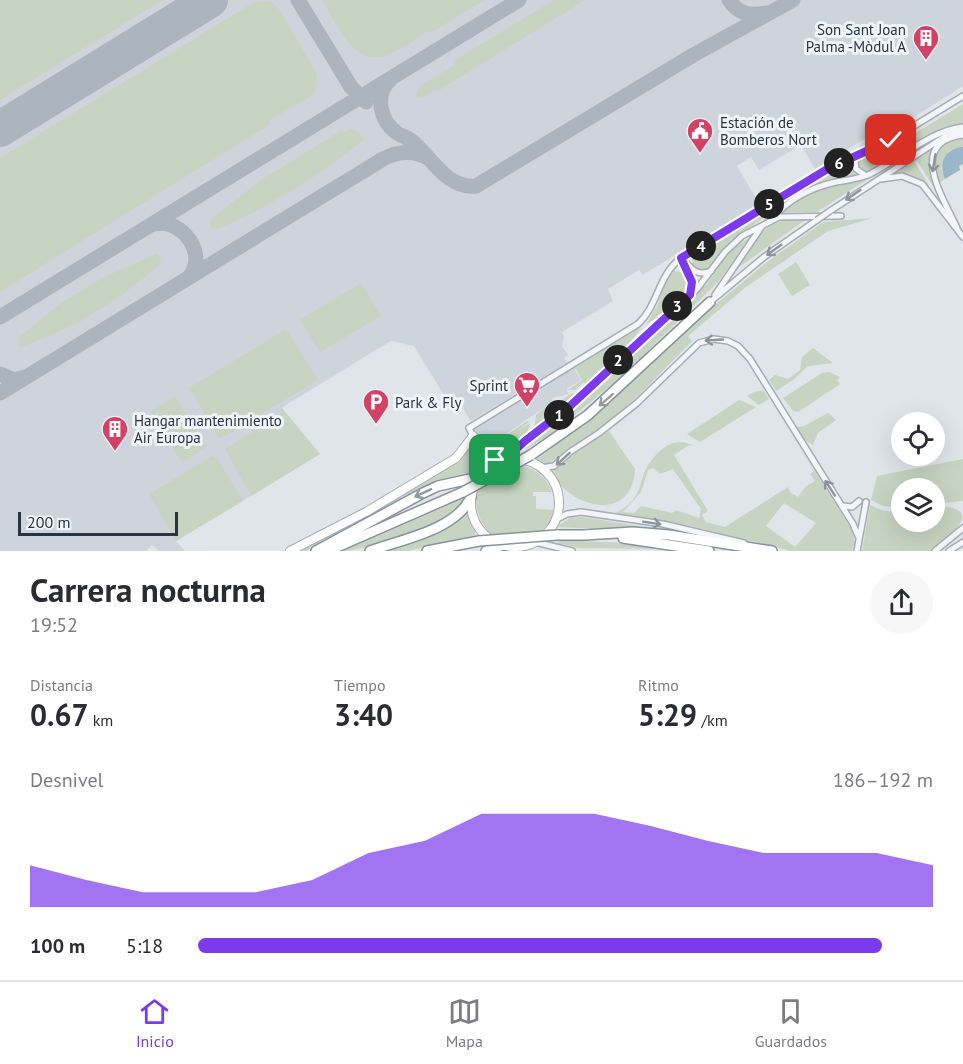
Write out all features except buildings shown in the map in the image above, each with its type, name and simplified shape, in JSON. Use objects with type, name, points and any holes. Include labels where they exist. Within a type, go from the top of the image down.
[{"type":"highway","points":[[328,551],[467,495],[531,455],[602,404],[710,302]]},
{"type":"highway","points":[[316,551],[423,493],[481,475]]},
{"type":"highway","points":[[370,551],[453,520],[465,509],[467,495]]},
{"type":"highway","points":[[427,551],[479,541],[633,532],[669,535],[773,551]]},
{"type":"highway","points":[[337,551],[369,533]]},
{"type":"highway","points":[[584,535],[644,540],[709,551]]},
{"type":"highway","points":[[486,551],[506,548]]},
{"type":"street","points":[[963,96],[891,140],[841,162],[681,258],[666,274],[652,306],[638,324],[469,428],[479,445],[491,458],[502,461],[524,461],[540,468],[551,478],[557,490],[559,504],[555,520],[546,535],[525,548],[506,548],[494,542],[482,531],[474,518],[467,495],[481,475],[502,461],[570,406],[690,295],[736,240],[773,219],[787,205],[810,191],[869,174],[941,134],[963,131]]},
{"type":"street","points":[[710,302],[764,258],[830,211],[944,137],[963,131]]},
{"type":"street","points":[[957,228],[934,181],[932,164],[941,145],[963,131]]},
{"type":"street","points":[[856,169],[855,162],[860,154]]},
{"type":"street","points":[[841,162],[848,162],[861,174],[869,174]]},
{"type":"street","points":[[876,180],[902,176],[918,181],[929,191],[963,237]]},
{"type":"street","points":[[773,219],[791,216],[841,216]]},
{"type":"street","points":[[710,302],[763,225]]},
{"type":"street","points":[[688,269],[691,252]]},
{"type":"street","points":[[681,258],[692,282],[690,295]]},
{"type":"street","points":[[666,274],[675,268],[688,269],[701,274],[712,270]]},
{"type":"street","points":[[540,468],[552,467],[570,452],[599,434],[637,403],[695,345],[709,339],[720,339],[735,344],[750,358],[859,538]]},
{"type":"street","points":[[290,551],[366,512],[456,458],[473,436]]},
{"type":"street","points":[[479,445],[483,460],[481,475]]},
{"type":"street","points":[[841,505],[852,507],[859,501]]},
{"type":"street","points":[[857,551],[866,502]]},
{"type":"street","points":[[555,520],[567,514],[581,512],[704,532],[773,551]]},
{"type":"street","points":[[935,551],[963,528]]},
{"type":"street","points":[[535,542],[572,551]]},
{"type":"street","points":[[949,551],[963,542]]},
{"type":"shaded area","points":[[0,0],[963,0],[963,86],[901,125],[895,124],[875,136],[871,135],[815,169],[801,145],[759,170],[751,157],[737,166],[759,203],[643,275],[639,270],[608,289],[613,301],[562,332],[564,337],[562,346],[568,355],[564,358],[567,363],[471,421],[456,397],[448,402],[414,346],[391,341],[281,408],[320,454],[176,541],[185,551],[159,551],[152,545],[146,551],[0,551]]},
{"type":"shaded area","points":[[573,367],[581,380],[567,389],[568,394],[553,398],[550,404],[485,448],[473,430]]},
{"type":"green space","points":[[0,0],[163,0],[0,100]]},
{"type":"green space","points":[[322,0],[485,0],[398,50],[375,57],[364,55],[347,41]]},
{"type":"green space","points":[[554,0],[585,0],[438,91],[415,99],[420,86],[455,65],[455,60]]},
{"type":"green space","points":[[271,2],[279,9],[317,74],[315,94],[270,120],[269,125],[0,292],[0,158],[253,3]]},
{"type":"green space","points":[[963,104],[963,124],[946,128],[867,172],[859,168],[858,164],[861,159],[894,143],[895,145],[902,141],[906,147],[908,145],[904,140]]},
{"type":"green space","points":[[350,129],[356,130],[365,139],[278,199],[240,219],[212,229],[210,226],[212,218],[261,180],[342,130],[344,132]]},
{"type":"green space","points":[[963,138],[963,147],[949,151],[941,168],[945,179],[938,184],[935,167],[937,154],[946,144]]},
{"type":"green space","points":[[934,147],[928,164],[933,186],[917,161],[915,162],[929,186],[915,177],[892,173]]},
{"type":"green space","points":[[849,165],[856,175],[822,183],[796,195],[729,242],[706,270],[700,271],[694,268],[692,260],[695,254],[821,178],[842,166]]},
{"type":"green space","points":[[864,178],[866,180],[817,212],[783,212],[811,193]]},
{"type":"green space","points":[[873,218],[828,231],[746,287],[688,336],[692,341],[634,400],[607,423],[545,466],[536,460],[610,403],[694,322],[766,263],[823,222]]},
{"type":"green space","points":[[805,220],[735,270],[764,230],[781,221]]},
{"type":"green space","points":[[750,237],[719,281],[621,377],[550,435],[515,455],[531,438],[566,413],[707,284],[729,252]]},
{"type":"green space","points":[[156,254],[161,257],[159,266],[115,300],[76,324],[20,348],[18,342],[20,336],[64,301],[102,278]]},
{"type":"green space","points":[[796,262],[810,285],[792,296],[778,274]]},
{"type":"green space","points":[[674,271],[682,272],[686,276],[689,282],[688,289],[675,303],[646,325],[658,304],[666,281]]},
{"type":"green space","points":[[361,283],[381,316],[320,352],[300,320]]},
{"type":"green space","points":[[639,328],[641,329],[622,352],[586,385],[584,382],[575,390],[568,390],[582,380],[576,369],[553,381]]},
{"type":"green space","points":[[286,329],[318,380],[220,439],[189,388]]},
{"type":"green space","points":[[813,348],[833,363],[808,366],[776,391],[769,380],[775,375],[788,379],[800,370],[802,357]]},
{"type":"green space","points":[[829,372],[840,377],[837,380],[840,384],[798,412],[793,411],[783,398],[822,373]]},
{"type":"green space","points":[[763,390],[769,399],[759,405],[747,396]]},
{"type":"green space","points":[[576,393],[534,429],[536,415],[546,407],[549,410],[570,394]]},
{"type":"green space","points":[[175,396],[206,447],[182,463],[151,412]]},
{"type":"green space","points":[[739,400],[756,407],[700,442],[687,434]]},
{"type":"green space","points":[[282,408],[320,454],[251,496],[225,449],[282,413],[280,409]]},
{"type":"green space","points":[[828,413],[836,420],[818,433],[813,445],[802,438],[794,427],[804,426]]},
{"type":"green space","points":[[527,421],[529,422],[518,430],[530,423],[526,434],[507,453],[496,458],[486,450],[511,435],[511,433],[486,449]]},
{"type":"green space","points":[[785,425],[852,530],[855,541],[852,551],[791,551],[692,526],[616,513],[626,507],[638,492],[645,471],[653,458],[665,447],[679,442],[693,446],[689,445],[674,455],[708,511],[702,515],[706,522],[725,527],[788,487],[791,493],[798,497],[806,486],[815,481],[810,474],[814,471]],"holes":[[[653,468],[660,474],[673,469],[701,509],[699,518],[676,510],[672,513],[641,506],[634,513],[623,512],[641,492],[648,470]],[[784,503],[816,523],[795,547],[766,526]]]},
{"type":"green space","points":[[609,431],[635,469],[631,487],[622,499],[611,504],[597,505],[583,501],[570,493],[559,483],[552,471],[574,453]]},
{"type":"green space","points":[[471,444],[475,445],[480,455],[480,464],[473,476],[427,487],[306,551],[297,551],[418,484]]},
{"type":"green space","points":[[212,456],[217,458],[243,501],[176,541],[149,494]]},
{"type":"green space","points":[[963,459],[963,501],[945,503],[945,478],[891,478],[891,506],[883,506],[871,500],[877,476],[928,466],[945,466],[945,463]]},
{"type":"green space","points":[[504,464],[527,467],[539,473],[548,484],[552,492],[533,492],[533,496],[536,496],[536,509],[554,510],[550,522],[541,532],[495,537],[480,519],[476,497],[479,486],[492,469]]},
{"type":"green space","points":[[465,498],[460,507],[447,516],[411,534],[355,550],[343,551]]},
{"type":"green space","points":[[870,505],[891,511],[891,532],[945,532],[945,507],[960,511],[963,517],[950,537],[930,551],[862,551]]},
{"type":"green space","points":[[467,511],[476,535],[408,551],[378,551]]},
{"type":"green space","points":[[582,517],[676,532],[556,527],[570,518]]},
{"type":"green space","points":[[559,540],[625,543],[670,549],[579,548],[557,543]]},
{"type":"water","points":[[963,147],[963,164],[959,166],[960,170],[945,179],[942,167],[945,157],[952,150]]},
{"type":"taxiway","points":[[298,0],[351,87],[366,102]]},
{"type":"taxiway","points":[[0,317],[519,0]]},
{"type":"taxiway","points":[[729,0],[745,13],[766,13]]},
{"type":"taxiway","points":[[390,80],[382,92],[381,100],[386,122],[399,134],[413,142],[448,178],[466,186],[476,186],[695,54],[793,0]]},
{"type":"taxiway","points":[[0,393],[383,159],[406,152],[428,158]]},
{"type":"taxiway","points":[[154,224],[164,223],[174,226],[190,240],[196,259],[194,269],[188,278]]},
{"type":"taxiway","points":[[0,374],[14,380],[25,377]]},
{"type":"runway","points":[[0,129],[210,0]]},
{"type":"place","name":"Son Sant Joan Palma -Mòdul A","points":[[926,61]]},
{"type":"place","name":"Estación de Bomberos Nort","points":[[700,154]]},
{"type":"place","name":"Sprint","points":[[527,408]]},
{"type":"place","name":"Park & Fly","points":[[376,425]]},
{"type":"place","name":"Hangar mantenimiento Air Europa","points":[[115,452]]},
{"type":"route","points":[[495,460],[500,462],[504,460],[558,417],[690,295],[692,282],[681,258],[829,168],[891,140]]}]
